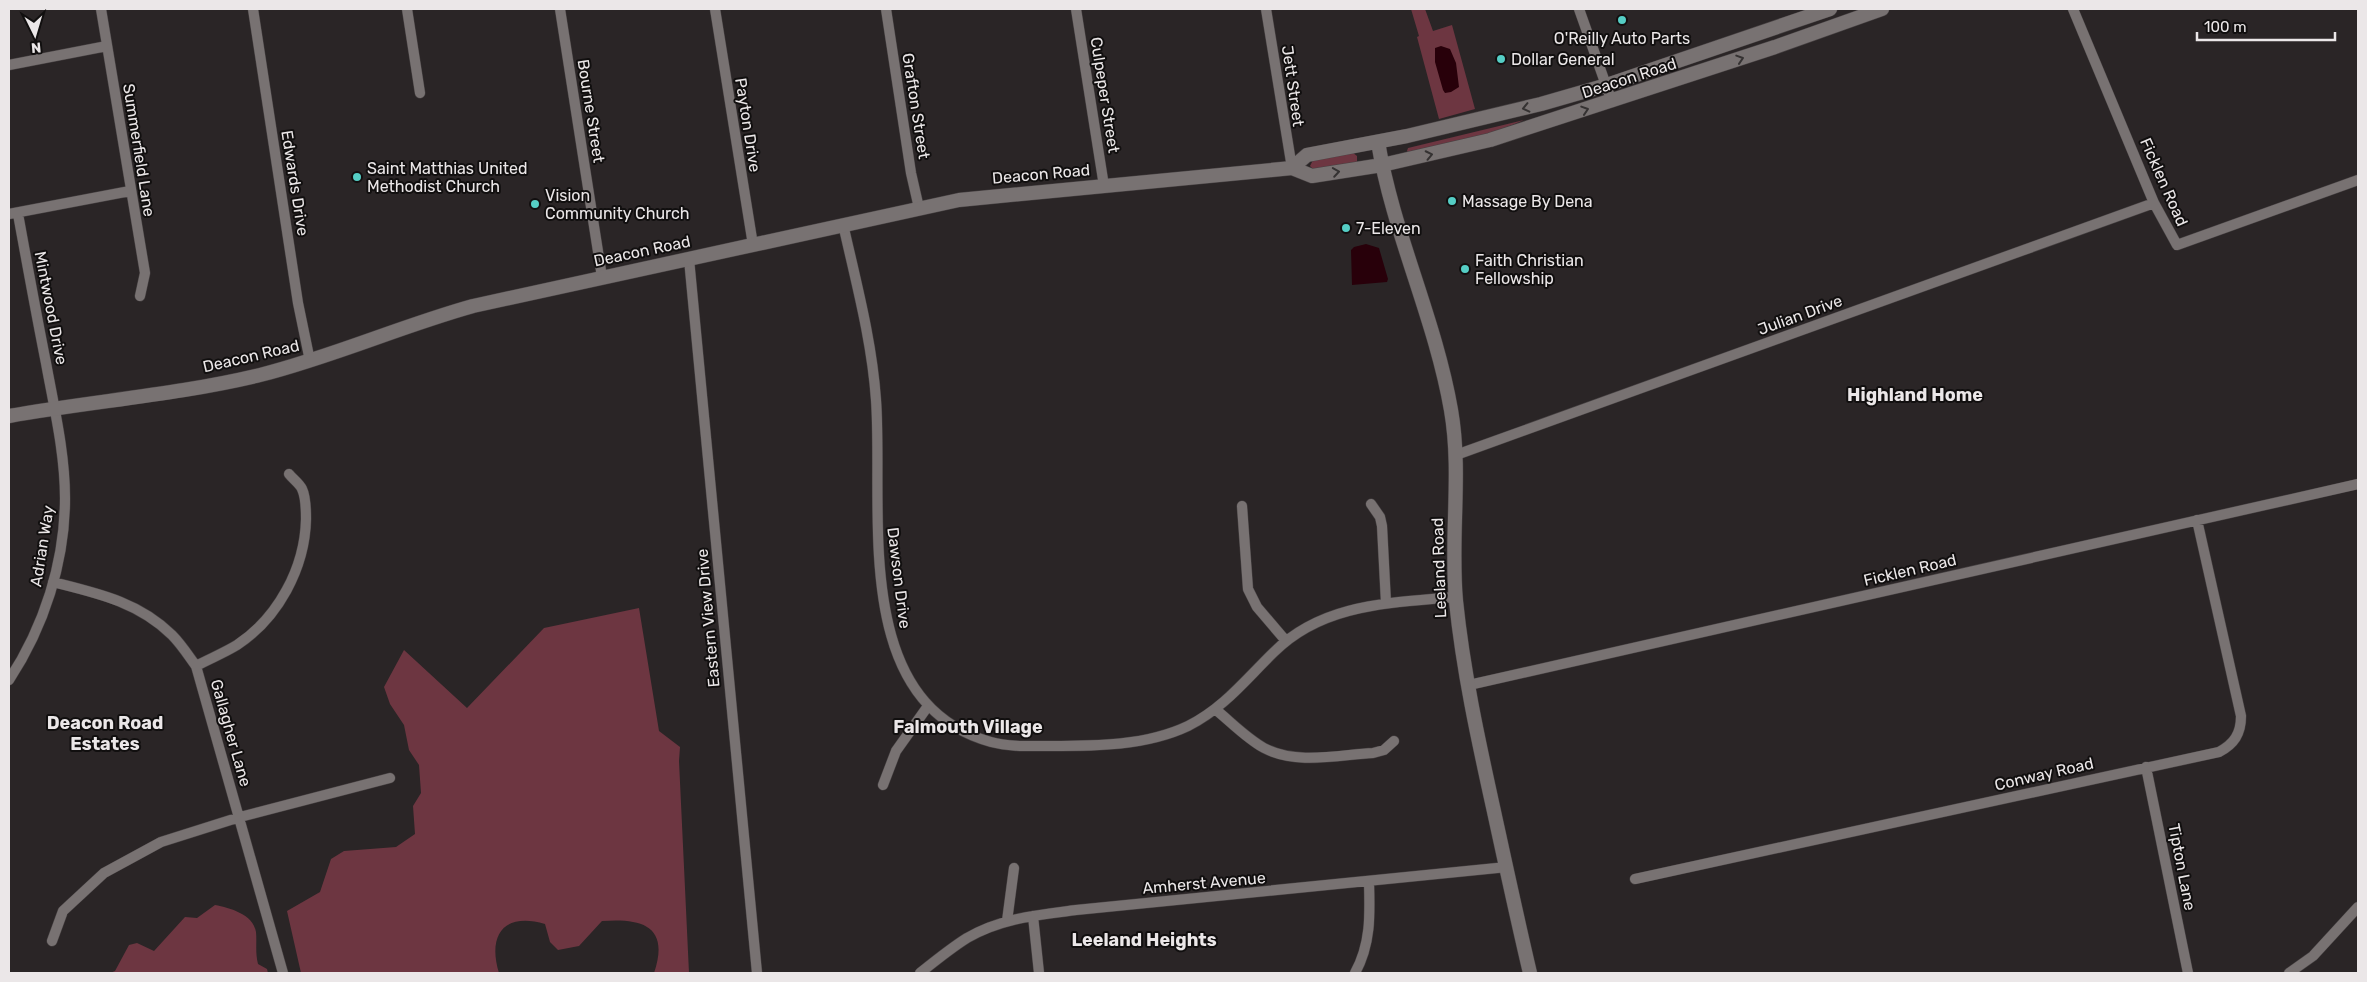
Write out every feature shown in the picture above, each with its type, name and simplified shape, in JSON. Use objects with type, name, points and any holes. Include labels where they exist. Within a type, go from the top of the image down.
[{"type":"main road","name":"Deacon Road","points":[[1292,168],[1306,155],[1378,142],[1541,104],[1607,85],[1830,9]]},
{"type":"main road","name":"Deacon Road","points":[[9,416],[257,375],[310,361],[433,317],[520,294],[919,208],[1010,194],[1292,168],[1312,176],[1382,165],[1490,140],[1612,102],[1882,9]]},
{"type":"main road","points":[[1378,142],[1382,165]]},
{"type":"main road","name":"Leeland Road","points":[[1382,165],[1386,185],[1443,372],[1451,410],[1456,455],[1454,537],[1456,597],[1460,635],[1506,867],[1530,973]]},
{"type":"street","name":"Summerfield Lane","points":[[101,9],[145,273],[140,296]]},
{"type":"street","name":"Edwards Drive","points":[[253,9],[298,304],[310,361]]},
{"type":"street","points":[[407,9],[420,93]]},
{"type":"street","name":"Bourne Street","points":[[560,9],[602,277]]},
{"type":"street","name":"Payton Drive","points":[[715,9],[753,245]]},
{"type":"street","name":"Grafton Street","points":[[886,9],[911,173],[919,208]]},
{"type":"street","name":"Culpeper Street","points":[[1076,9],[1104,186]]},
{"type":"street","name":"Jett Street","points":[[1266,9],[1292,168]]},
{"type":"street","points":[[1578,9],[1612,102]]},
{"type":"street","name":"Ficklen Road","points":[[2073,9],[2154,204],[2177,245],[2358,180]]},
{"type":"street","points":[[9,65],[107,46]]},
{"type":"street","points":[[13,214],[130,191]]},
{"type":"street","name":"Julian Drive","points":[[1456,455],[2154,204]]},
{"type":"street","name":"Mintwood Drive","points":[[13,214],[54,408]]},
{"type":"street","name":"Dawson Drive","points":[[843,224],[872,364],[876,396],[879,443],[878,551],[891,636],[904,672],[928,706],[953,725],[990,742],[1017,746],[1091,746],[1151,738],[1186,727],[1215,709],[1233,696],[1286,641],[1304,629],[1340,612],[1386,603],[1456,597]]},
{"type":"street","name":"Eastern View Drive","points":[[689,259],[757,973]]},
{"type":"street","name":"Adrian Way","points":[[9,680],[32,638],[53,582],[64,526],[64,469],[54,408]]},
{"type":"street","points":[[196,666],[237,645],[259,626],[278,604],[297,571],[303,550],[306,508],[302,488],[290,474]]},
{"type":"street","name":"Ficklen Road","points":[[1469,685],[2358,484]]},
{"type":"street","points":[[1371,504],[1380,517],[1382,526],[1386,603]]},
{"type":"street","points":[[1242,506],[1248,589],[1257,607],[1286,641]]},
{"type":"street","name":"Conway Road","points":[[1635,879],[2219,752],[2233,743],[2241,725],[2241,716],[2197,520]]},
{"type":"street","name":"Gallagher Lane","points":[[53,582],[125,602],[149,615],[174,637],[196,666],[283,973]]},
{"type":"street","points":[[883,785],[896,751],[928,706]]},
{"type":"street","points":[[1215,709],[1266,749],[1293,757],[1373,753],[1384,750],[1394,741]]},
{"type":"street","name":"Tipton Lane","points":[[2146,767],[2188,973]]},
{"type":"street","points":[[52,941],[63,910],[104,873],[161,842],[240,818],[390,778]]},
{"type":"street","name":"Amherst Avenue","points":[[920,973],[967,939],[1007,921],[1033,916],[1506,867]]},
{"type":"street","points":[[1007,921],[1014,868]]},
{"type":"street","points":[[1355,973],[1364,957],[1369,935],[1369,882]]},
{"type":"street","points":[[2290,973],[2314,956],[2358,907]]},
{"type":"street","points":[[1033,916],[1039,973]]},
{"type":"shaded area","points":[[1411,9],[1425,9],[1433,31],[1452,25],[1475,109],[1439,119]]},
{"type":"shaded area","points":[[1441,46],[1450,49],[1456,63],[1459,87],[1445,93],[1435,62],[1435,48]]},
{"type":"shaded area","points":[[1524,120],[1498,131],[1408,153],[1407,151],[1408,148]]},
{"type":"shaded area","points":[[1352,152],[1357,156],[1357,163],[1313,169],[1310,166],[1313,160]]},
{"type":"shaded area","points":[[1366,244],[1379,248],[1388,279],[1387,282],[1352,285],[1351,250],[1354,247]]},
{"type":"shaded area","points":[[639,608],[659,731],[680,747],[679,761],[689,973],[654,973],[658,957],[658,945],[655,935],[649,928],[640,924],[616,920],[602,921],[579,946],[558,950],[550,942],[545,924],[519,921],[510,924],[502,929],[498,937],[496,959],[499,973],[301,973],[287,911],[320,892],[331,859],[344,851],[396,847],[415,834],[413,806],[421,793],[419,765],[409,750],[404,725],[390,704],[384,687],[404,650],[467,708],[544,628]]},
{"type":"shaded area","points":[[215,905],[234,910],[246,916],[254,926],[258,964],[267,969],[268,973],[110,973],[115,971],[129,945],[137,943],[154,951],[185,917],[197,918]]},
{"type":"place","name":"O'Reilly Auto Parts","points":[[1622,20]]},
{"type":"place","name":"Dollar General","points":[[1501,59]]},
{"type":"place","name":"Saint Matthias United Methodist Church","points":[[357,177]]},
{"type":"place","name":"Massage By Dena","points":[[1452,201]]},
{"type":"place","name":"Vision Community Church","points":[[535,204]]},
{"type":"place","name":"7-Eleven","points":[[1346,228]]},
{"type":"place","name":"Faith Christian Fellowship","points":[[1465,269]]},
{"type":"district","name":"Highland Home","points":[[1915,395]]},
{"type":"district","name":"Falmouth Village","points":[[968,727]]},
{"type":"district","name":"Deacon Road Estates","points":[[105,733]]},
{"type":"district","name":"Leeland Heights","points":[[1144,940]]}]
